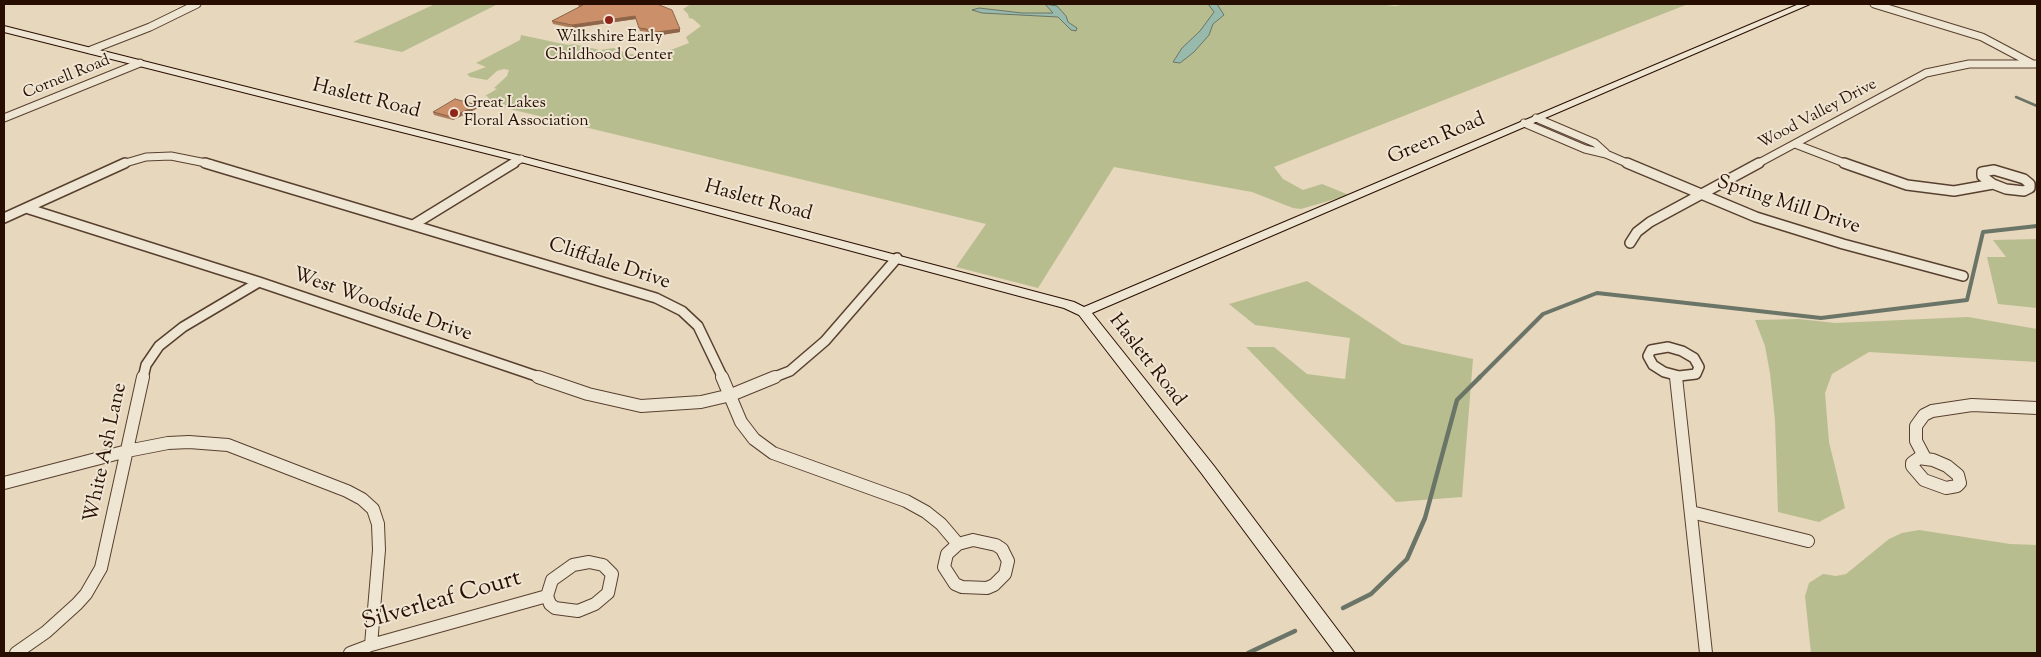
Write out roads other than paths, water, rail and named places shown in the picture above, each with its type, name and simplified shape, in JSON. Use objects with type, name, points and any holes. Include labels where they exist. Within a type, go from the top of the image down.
[{"type":"street","points":[[91,50],[197,4]]},
{"type":"street","name":"Green Road","points":[[1084,312],[1806,4]]},
{"type":"street","points":[[1874,4],[1982,37],[2034,64]]},
{"type":"street","name":"Haslett Road","points":[[4,29],[520,159],[1069,304],[1084,312],[1208,470],[1346,653]]},
{"type":"street","name":"Cornell Road","points":[[4,118],[140,63]]},
{"type":"street","name":"Wood Valley Drive","points":[[1630,243],[1634,235],[1650,222],[1926,73],[1969,64],[2034,64]]},
{"type":"street","name":"Spring Mill Drive","points":[[1536,118],[1595,144],[1606,154]]},
{"type":"street","name":"Spring Mill Drive","points":[[1524,124],[1585,149],[1606,154],[1699,195],[1810,235],[1963,276]]},
{"type":"street","points":[[1795,144],[1882,178],[1913,186],[1954,191],[1993,184],[2018,191],[2028,190],[2031,186],[2024,178],[2006,172],[1994,170],[1982,172],[1982,176],[1993,184]]},
{"type":"street","name":"Cliffdale Drive","points":[[4,218],[132,161],[161,155],[185,158],[414,225],[670,304],[682,311],[698,326],[731,396],[741,422],[754,439],[773,453],[906,501],[926,512],[941,524],[958,544]]},
{"type":"street","points":[[414,225],[520,159]]},
{"type":"street","name":"West Woodside Drive","points":[[26,208],[259,282],[619,403],[657,406],[701,402],[731,396],[785,373],[814,352],[897,258]]},
{"type":"street","name":"White Ash Lane","points":[[16,653],[60,620],[86,594],[101,568],[146,365],[157,347],[183,327],[259,282]]},
{"type":"street","points":[[1676,376],[1706,653]]},
{"type":"street","points":[[1925,458],[1916,441],[1916,426],[1924,415],[1932,410],[1972,404],[2037,408]]},
{"type":"street","points":[[4,483],[127,451],[178,442],[228,445],[362,499],[373,509],[378,524],[379,550],[371,645]]},
{"type":"street","points":[[1691,512],[1808,541]]},
{"type":"street","points":[[973,540],[996,545],[1002,549],[1008,561],[1005,574],[994,585],[987,588],[970,589],[955,584],[949,579],[944,567],[947,554],[958,544],[973,540]]},
{"type":"street","name":"Silverleaf Court","points":[[597,562],[612,574],[608,593],[587,608],[570,612],[562,611],[550,604],[547,596],[552,580],[572,565],[597,562]]},
{"type":"street","name":"Silverleaf Court","points":[[350,653],[371,645],[547,596]]},
{"type":"waterway","points":[[2016,97],[2037,106]]},
{"type":"waterway","points":[[1343,608],[1371,594],[1407,559],[1425,518],[1457,400],[1543,314],[1597,293],[1821,318],[1967,300],[1983,232],[2037,226]]},
{"type":"waterway","points":[[1248,653],[1295,631]]},
{"type":"place","name":"Wilkshire Early Childhood Center","points":[[609,20]]},
{"type":"place","name":"Great Lakes Floral Association","points":[[454,113]]}]
